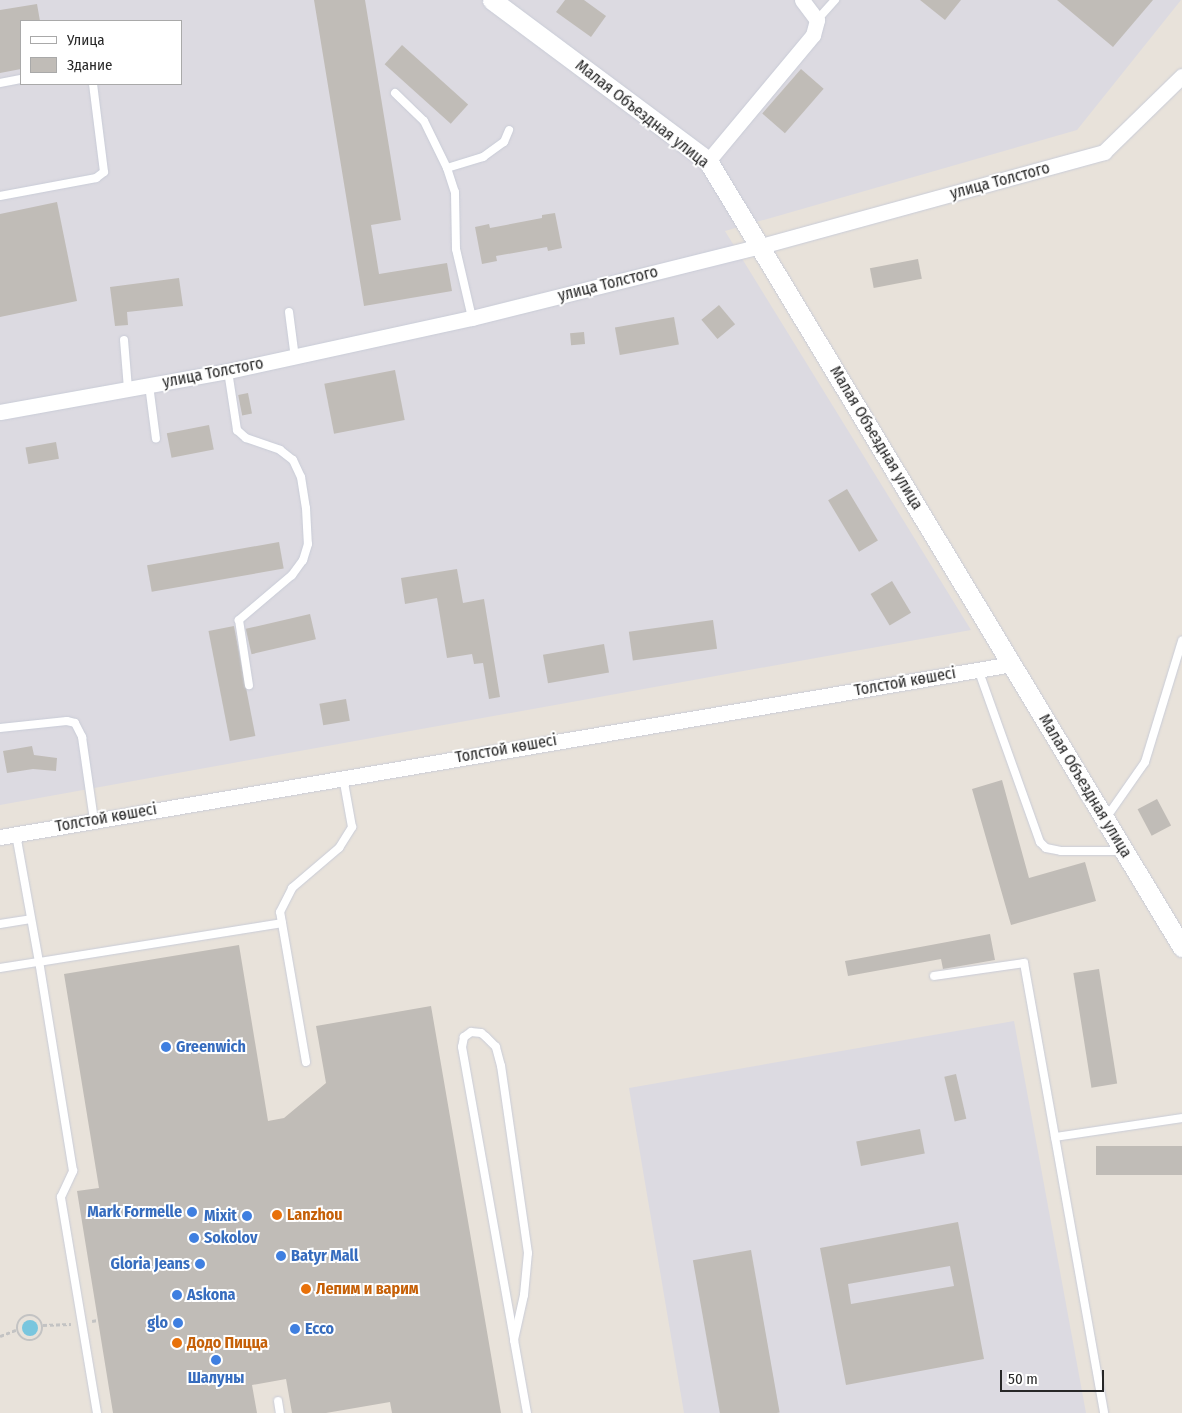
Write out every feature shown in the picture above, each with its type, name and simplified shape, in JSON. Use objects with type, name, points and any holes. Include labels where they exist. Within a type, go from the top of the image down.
[{"type":"street","name":"Малая Объездная улица","points":[[492,0],[708,161],[761,246],[1182,948]]},
{"type":"street","points":[[708,161],[813,35],[817,20],[802,0]]},
{"type":"street","name":"улица Толстого","points":[[0,412],[295,358],[472,318],[761,246],[1104,152],[1182,76]]},
{"type":"street","name":"Толстой көшесі","points":[[0,836],[1012,664]]},
{"type":"lane","points":[[817,20],[835,0]]},
{"type":"lane","points":[[0,83],[20,79]]},
{"type":"lane","points":[[0,196],[96,178],[104,172],[93,85]]},
{"type":"lane","points":[[395,93],[424,121],[447,168],[454,192],[456,249],[472,318]]},
{"type":"lane","points":[[447,168],[483,157],[504,142],[509,130]]},
{"type":"lane","points":[[288,312],[295,358]]},
{"type":"lane","points":[[124,340],[128,389]]},
{"type":"lane","points":[[228,371],[237,430],[246,438],[280,450],[293,460],[301,477],[306,508],[308,544],[303,560],[292,575],[239,620],[249,685]]},
{"type":"lane","points":[[149,385],[156,439]]},
{"type":"lane","points":[[1105,820],[1145,762],[1182,640]]},
{"type":"lane","points":[[978,669],[1040,842],[1046,848],[1061,851],[1124,850]]},
{"type":"lane","points":[[0,728],[66,721],[75,724],[82,737],[94,820]]},
{"type":"lane","points":[[306,1062],[280,912],[292,888],[340,848],[352,827],[343,777]]},
{"type":"lane","points":[[16,834],[73,1170],[61,1197],[97,1413]]},
{"type":"lane","points":[[0,924],[31,919]]},
{"type":"lane","points":[[0,968],[282,923]]},
{"type":"lane","points":[[934,976],[1024,963],[1104,1413]]},
{"type":"lane","points":[[514,1340],[524,1295],[528,1253],[501,1066],[496,1048],[481,1032],[471,1032],[464,1037],[462,1046],[514,1340],[527,1413]]},
{"type":"lane","points":[[1055,1137],[1182,1118]]},
{"type":"lane","points":[[278,1401],[280,1413]]},
{"type":"path","points":[[0,1336],[16,1330],[21,1317],[30,1314],[38,1318],[43,1325],[42,1334],[32,1341],[23,1340],[16,1330]]},
{"type":"path","points":[[43,1325],[74,1324]]},
{"type":"shaded area","points":[[0,0],[1181,0],[1077,130],[725,231],[971,630],[0,805]]},
{"type":"shaded area","points":[[1014,1021],[1086,1413],[684,1413],[629,1088]]},
{"type":"water","points":[[27,1320],[33,1320],[38,1325],[36,1334],[27,1336],[22,1331],[22,1325]]},
{"type":"building","points":[[314,0],[365,0],[401,220],[371,225],[379,274],[447,263],[452,291],[364,306]]},
{"type":"building","points":[[565,0],[584,0],[606,16],[591,37],[556,12]]},
{"type":"building","points":[[920,0],[961,0],[945,20]]},
{"type":"building","points":[[1057,0],[1153,0],[1113,47]]},
{"type":"building","points":[[37,4],[40,20],[20,20],[20,69],[0,73],[0,10]]},
{"type":"building","points":[[402,45],[468,105],[451,124],[385,64]]},
{"type":"building","points":[[801,69],[824,89],[785,133],[762,114]]},
{"type":"building","points":[[57,202],[77,301],[0,317],[0,214]]},
{"type":"building","points":[[555,213],[562,248],[548,251],[547,247],[496,256],[497,261],[482,264],[475,227],[489,224],[490,228],[542,218],[542,215]]},
{"type":"building","points":[[918,259],[922,279],[874,288],[870,268]]},
{"type":"building","points":[[179,278],[183,306],[127,312],[128,325],[115,326],[110,287]]},
{"type":"building","points":[[719,305],[735,324],[717,339],[701,320]]},
{"type":"building","points":[[674,317],[679,345],[620,355],[615,327]]},
{"type":"building","points":[[584,332],[585,344],[571,345],[570,333]]},
{"type":"building","points":[[395,370],[405,420],[334,434],[324,384]]},
{"type":"building","points":[[248,393],[252,414],[242,416],[238,395]]},
{"type":"building","points":[[209,425],[214,450],[172,458],[167,433]]},
{"type":"building","points":[[56,442],[59,459],[28,464],[25,447]]},
{"type":"building","points":[[847,489],[878,540],[859,552],[828,500]]},
{"type":"building","points":[[279,542],[284,569],[152,592],[147,565]]},
{"type":"building","points":[[457,569],[463,603],[484,599],[500,697],[489,699],[483,663],[474,664],[472,654],[447,658],[437,598],[405,604],[401,578]]},
{"type":"building","points":[[892,581],[911,613],[890,626],[871,594]]},
{"type":"building","points":[[310,614],[316,639],[252,654],[246,629]]},
{"type":"building","points":[[713,620],[717,649],[633,661],[629,632]]},
{"type":"building","points":[[234,626],[255,736],[230,741],[208,631]]},
{"type":"building","points":[[604,644],[609,673],[548,683],[543,655]]},
{"type":"building","points":[[346,699],[350,721],[323,725],[319,704]]},
{"type":"building","points":[[32,746],[34,755],[57,758],[56,771],[33,769],[7,773],[3,751]]},
{"type":"building","points":[[1002,780],[1029,878],[1085,862],[1096,901],[1011,925],[972,789]]},
{"type":"building","points":[[1157,799],[1171,825],[1152,836],[1138,809]]},
{"type":"building","points":[[990,934],[995,960],[943,969],[941,959],[848,976],[845,961]]},
{"type":"building","name":"Batyr Mall","points":[[239,945],[268,1121],[284,1118],[326,1083],[316,1026],[431,1006],[501,1413],[392,1413],[390,1402],[326,1413],[292,1413],[286,1379],[252,1385],[257,1413],[113,1413],[77,1191],[99,1188],[64,974]]},
{"type":"building","points":[[1099,969],[1117,1084],[1091,1088],[1073,973]]},
{"type":"building","points":[[956,1074],[966,1119],[955,1122],[944,1077]]},
{"type":"building","points":[[920,1129],[925,1154],[861,1166],[856,1141]]},
{"type":"building","points":[[1096,1146],[1182,1146],[1182,1175],[1096,1175]]},
{"type":"building","points":[[958,1222],[984,1359],[846,1385],[820,1248]],"holes":[[[950,1266],[954,1286],[851,1304],[848,1284]]]},
{"type":"building","points":[[751,1250],[780,1412],[720,1413],[693,1260]]},
{"type":"place","name":"Greenwich","points":[[166,1047]]},
{"type":"place","name":"Mark Formelle","points":[[192,1212]]},
{"type":"place","name":"Lanzhou","points":[[277,1215]]},
{"type":"place","name":"Mixit","points":[[247,1216]]},
{"type":"place","name":"Sokolov","points":[[194,1238]]},
{"type":"place","name":"Batyr Mall","points":[[281,1256]]},
{"type":"place","name":"Gloria Jeans","points":[[200,1264]]},
{"type":"place","name":"Лепим и варим","points":[[306,1289]]},
{"type":"place","name":"Askona","points":[[177,1295]]},
{"type":"place","name":"glo","points":[[178,1323]]},
{"type":"place","name":"Ecco","points":[[295,1329]]},
{"type":"place","name":"Додо Пицца","points":[[177,1343]]},
{"type":"place","name":"Шалуны","points":[[216,1360]]}]
